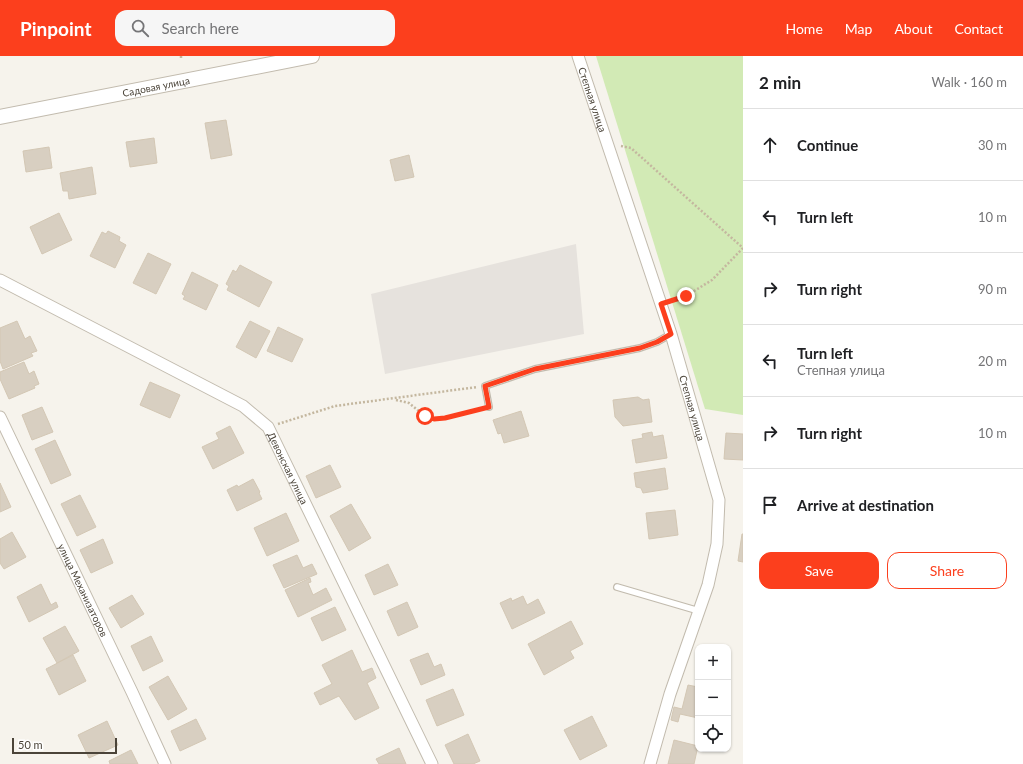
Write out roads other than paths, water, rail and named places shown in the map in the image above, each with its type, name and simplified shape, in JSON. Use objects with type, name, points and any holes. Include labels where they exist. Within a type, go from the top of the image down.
[{"type":"street","name":"Садовая улица","points":[[0,117],[312,56]]},
{"type":"street","name":"Степная улица","points":[[578,56],[671,334],[719,500],[717,544],[708,585],[670,694],[650,764]]},
{"type":"street","name":"Девонская улица","points":[[0,280],[243,406],[268,427],[432,764]]},
{"type":"street","name":"улица Механизаторов","points":[[0,417],[129,684],[164,764]]},
{"type":"lane","points":[[489,407],[485,386],[535,369],[640,348],[657,342],[671,334]]},
{"type":"lane","points":[[617,587],[699,611]]}]
